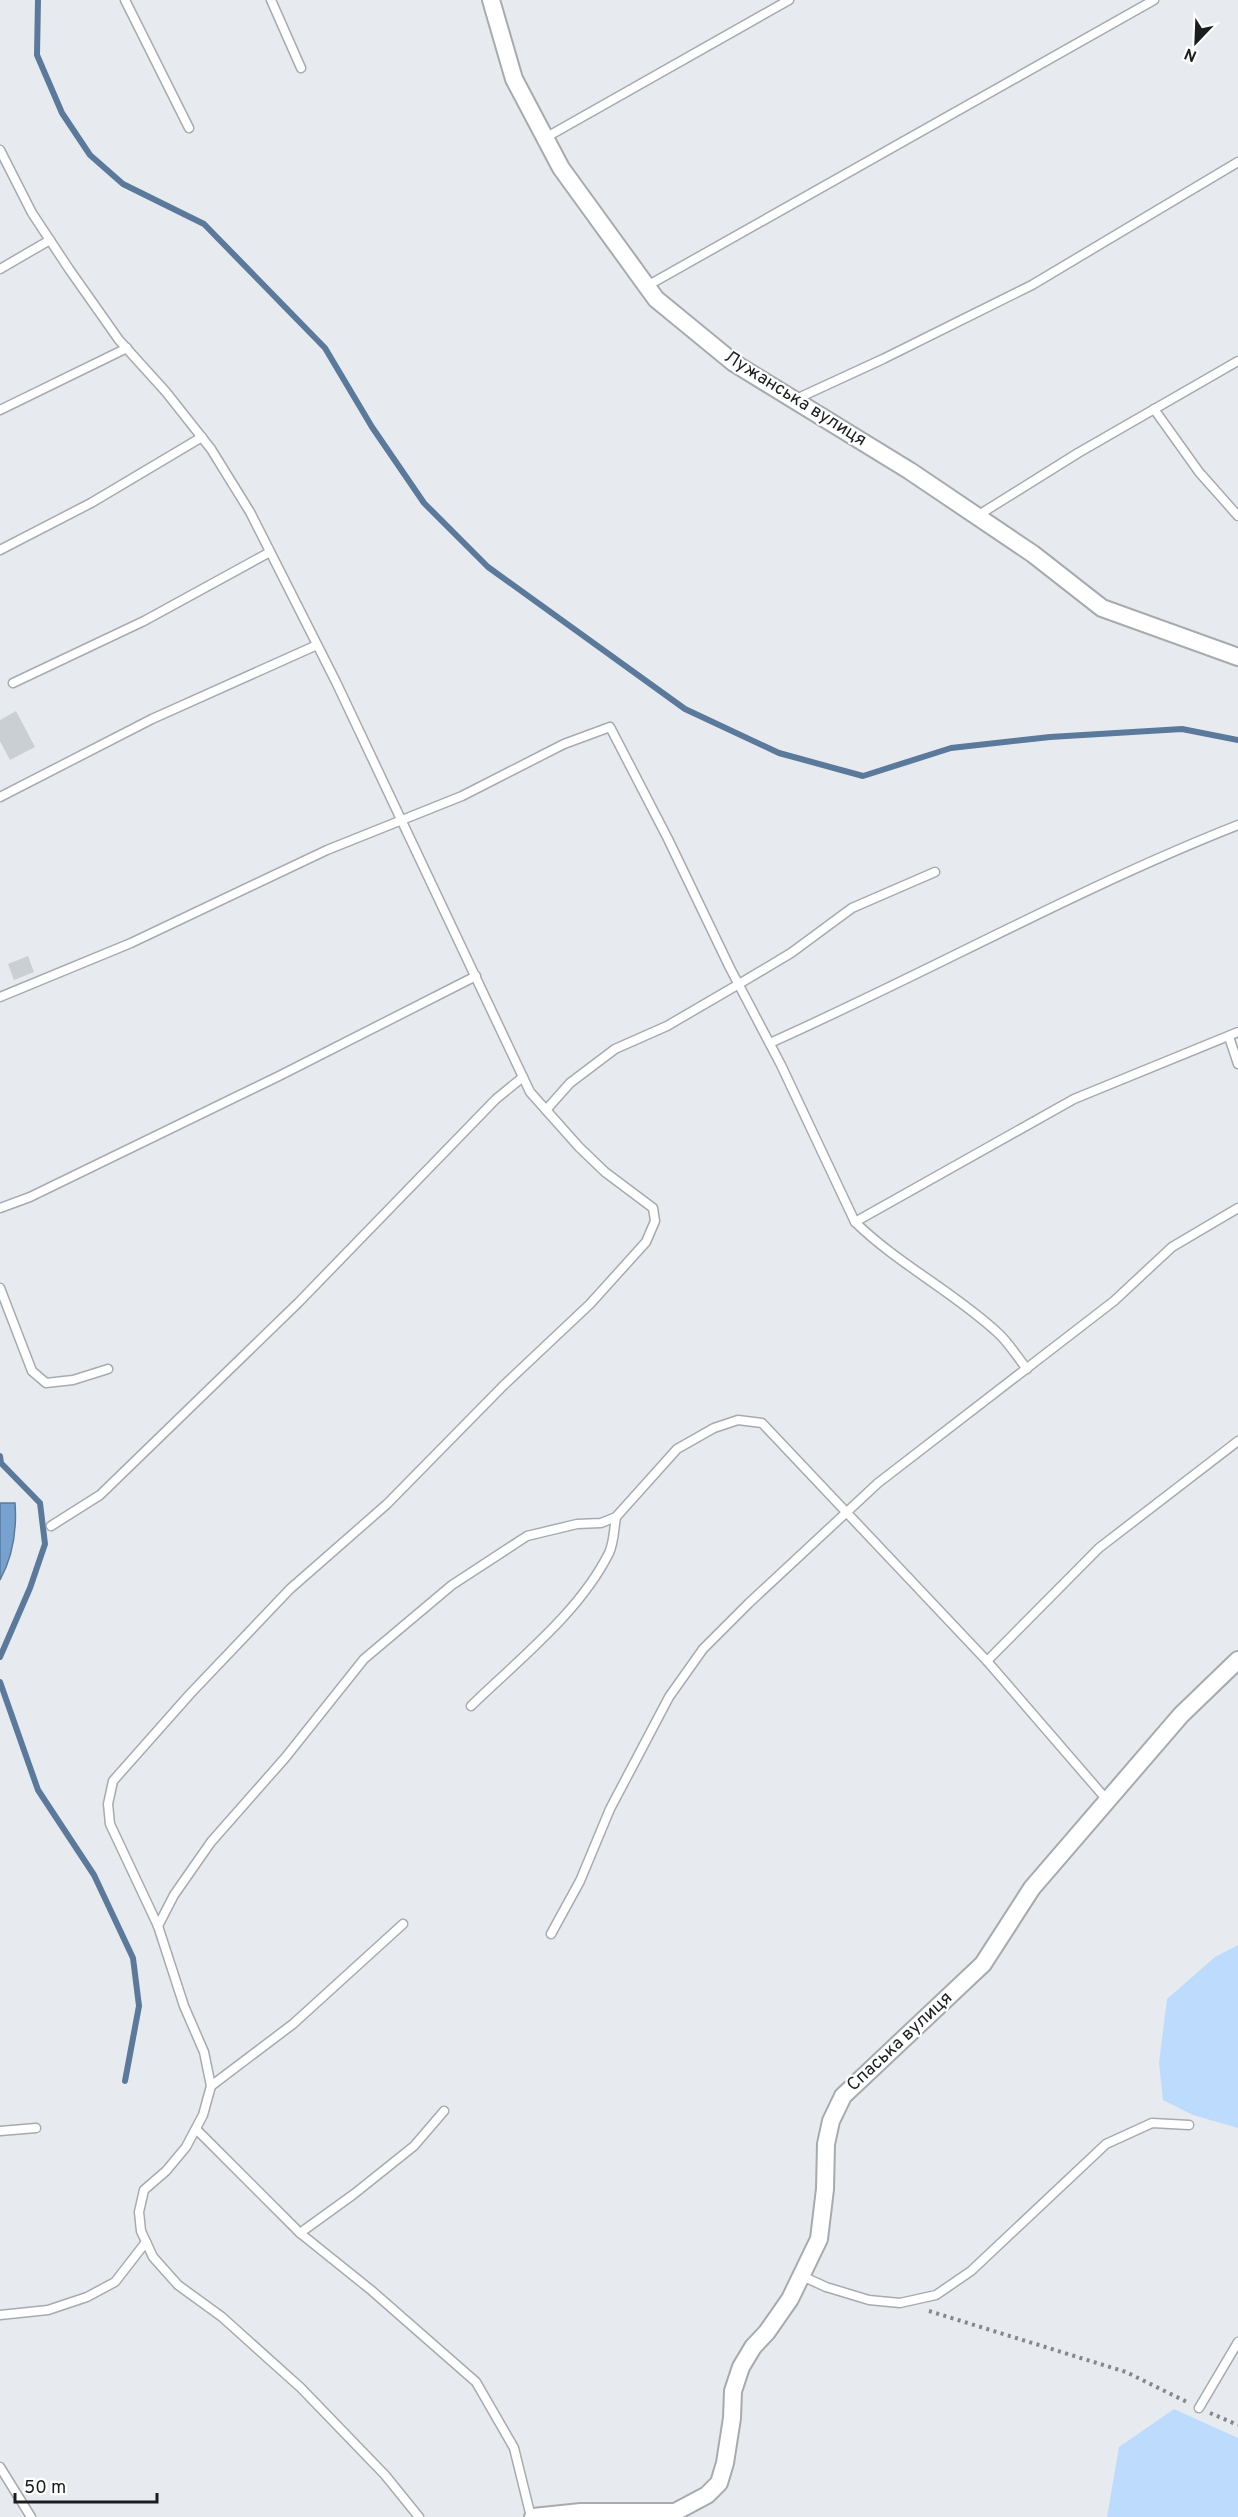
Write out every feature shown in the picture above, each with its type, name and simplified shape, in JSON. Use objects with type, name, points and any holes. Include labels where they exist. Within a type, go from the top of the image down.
[{"type":"street","name":"Лужанська вулиця","points":[[491,0],[514,79],[561,168],[656,299],[734,363],[910,471],[1033,554],[1102,608],[1238,657]]},
{"type":"street","name":"Спаська вулиця","points":[[532,2517],[581,2511],[676,2515],[708,2495],[719,2483],[725,2463],[732,2418],[733,2391],[741,2367],[789,2299],[819,2239],[825,2189],[826,2144],[831,2121],[843,2096],[983,1964],[1032,1888],[1181,1715],[1238,1660]]},
{"type":"lane","points":[[125,0],[189,128]]},
{"type":"lane","points":[[271,0],[301,68]]},
{"type":"lane","points":[[545,138],[789,0]]},
{"type":"lane","points":[[647,286],[1154,0]]},
{"type":"lane","points":[[0,150],[32,213],[50,240],[127,348],[202,437],[250,512],[317,645],[530,1092],[605,1172],[653,1208],[655,1221],[646,1242],[590,1304],[503,1386],[387,1504],[290,1589],[190,1694],[113,1781],[108,1804],[110,1824],[158,1926],[184,2006],[204,2052],[211,2086],[203,2115],[186,2147],[166,2171],[144,2190],[139,2212],[141,2231],[153,2257],[178,2285],[222,2317],[300,2388],[385,2475],[419,2517]]},
{"type":"lane","points":[[794,400],[883,359],[1032,285],[1238,162]]},
{"type":"lane","points":[[0,269],[50,240]]},
{"type":"lane","points":[[0,410],[127,348]]},
{"type":"lane","points":[[977,516],[1238,361]]},
{"type":"lane","points":[[1154,409],[1199,472],[1238,516]]},
{"type":"lane","points":[[0,550],[91,503],[202,437]]},
{"type":"lane","points":[[13,683],[144,621],[270,552]]},
{"type":"lane","points":[[0,797],[152,719],[317,645]]},
{"type":"lane","points":[[0,997],[131,943],[327,850],[462,796],[564,744],[610,727],[770,1043],[855,1222],[873,1240],[914,1268],[999,1334],[1028,1369]]},
{"type":"lane","points":[[770,1043],[846,1009],[1165,854],[1238,825]]},
{"type":"lane","points":[[546,1110],[570,1083],[615,1049],[667,1026],[739,984],[791,953],[852,908],[935,872]]},
{"type":"lane","points":[[0,1208],[30,1197],[279,1076],[476,976]]},
{"type":"lane","points":[[855,1222],[1074,1099],[1234,1034],[1238,1064]]},
{"type":"lane","points":[[51,1526],[100,1495],[298,1303],[496,1099],[523,1077]]},
{"type":"lane","points":[[551,1934],[580,1881],[610,1809],[669,1697],[703,1649],[846,1512],[921,1449],[1114,1301],[1172,1247],[1238,1208]]},
{"type":"lane","points":[[0,1288],[32,1371],[46,1383],[73,1380],[108,1369]]},
{"type":"lane","points":[[158,1926],[174,1895],[211,1842],[285,1758],[364,1659],[452,1585],[527,1536],[577,1524],[601,1523],[616,1517],[677,1449],[714,1428],[738,1420],[762,1423],[987,1661],[1107,1800]]},
{"type":"lane","points":[[987,1661],[1099,1548],[1238,1441]]},
{"type":"lane","points":[[471,1706],[553,1628],[594,1577],[610,1551],[616,1517]]},
{"type":"lane","points":[[211,2086],[293,2024],[404,1924]]},
{"type":"lane","points":[[300,2233],[414,2146],[444,2110]]},
{"type":"lane","points":[[802,2276],[826,2287],[869,2300],[900,2303],[936,2295],[971,2271],[1106,2144],[1152,2123],[1189,2125]]},
{"type":"lane","points":[[0,2131],[36,2128]]},
{"type":"lane","points":[[196,2129],[300,2233],[476,2382],[514,2448],[532,2517]]},
{"type":"lane","points":[[0,2315],[48,2310],[87,2297],[115,2282],[146,2242]]},
{"type":"lane","points":[[1199,2408],[1238,2343]]},
{"type":"lane","points":[[0,2467],[31,2517]]},
{"type":"path","points":[[900,2303],[953,2317],[1126,2372],[1238,2425]]},
{"type":"shaded area","points":[[0,1503],[15,1503],[15,1533],[11,1552],[0,1580]]},
{"type":"shaded area","points":[[1238,1945],[1238,2128],[1193,2115],[1163,2100],[1159,2063],[1167,1999],[1215,1957]]},
{"type":"shaded area","points":[[1174,2409],[1238,2438],[1238,2517],[1107,2517],[1119,2447]]},
{"type":"building","points":[[16,711],[35,747],[10,760],[0,741],[0,720]]},
{"type":"building","points":[[28,956],[34,972],[14,980],[8,964]]},
{"type":"waterway","points":[[38,0],[37,55],[62,113],[90,155],[123,184],[204,224],[325,348],[372,427],[424,503],[488,567],[685,709],[779,753],[863,776],[951,748],[1050,737],[1182,729],[1238,740]]},
{"type":"waterway","points":[[0,1456],[1,1463],[40,1503],[45,1544],[30,1588],[0,1657]]},
{"type":"waterway","points":[[0,1682],[38,1790],[94,1875],[133,1958],[139,2006],[125,2081]]}]
